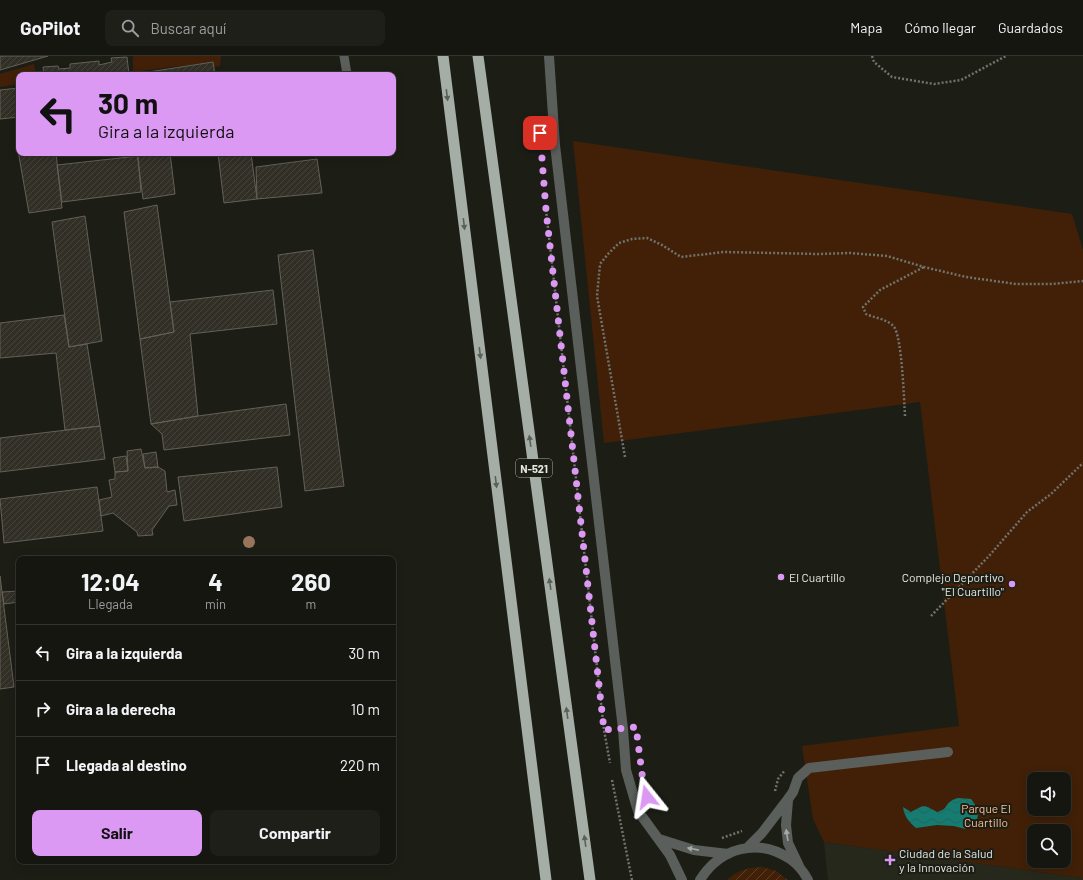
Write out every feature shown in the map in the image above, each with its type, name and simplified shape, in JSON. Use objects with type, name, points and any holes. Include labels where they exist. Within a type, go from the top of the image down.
[{"type":"highway","points":[[443,56],[546,880]]},
{"type":"highway","name":"N-521","points":[[478,56],[590,880]]},
{"type":"street","points":[[549,56],[555,145],[623,729],[626,770],[638,811],[670,854],[682,880]]},
{"type":"street","points":[[747,848],[762,833],[793,792],[798,778],[809,768],[948,752]]},
{"type":"street","points":[[788,799],[786,826],[788,842],[800,868],[808,880]]},
{"type":"street","points":[[659,839],[694,850],[728,854]]},
{"type":"street","points":[[700,880],[718,858],[736,850],[747,848],[771,849],[784,855],[800,868]]},
{"type":"lane","points":[[344,56],[347,72]]},
{"type":"path","points":[[872,56],[874,62],[892,77],[934,84],[961,80],[1006,56]]},
{"type":"path","points":[[546,203],[604,730],[611,769]]},
{"type":"path","points":[[626,457],[597,296],[600,264],[619,243],[632,239],[647,238],[662,245],[681,257],[724,252],[811,254],[850,253],[887,256],[966,277],[1016,284],[1052,284],[1083,281]]},
{"type":"path","points":[[905,416],[899,340],[894,327],[884,320],[866,314],[863,308],[880,290],[924,267]]},
{"type":"path","points":[[931,616],[990,556],[1027,512],[1051,494],[1083,464]]},
{"type":"path","points":[[604,730],[623,729]]},
{"type":"path","points":[[772,796],[776,790],[778,779],[785,769]]},
{"type":"path","points":[[612,777],[632,880]]},
{"type":"path","points":[[722,838],[744,831]]},
{"type":"shaded area","name":"Ciudad de la Salud y la Innovación","points":[[824,842],[1083,878],[1083,880],[828,880]]},
{"type":"green space","points":[[133,56],[221,56],[220,66],[214,67],[213,62],[133,72]]},
{"type":"green space","points":[[34,64],[35,72],[16,72],[16,84],[0,87],[0,74]]},
{"type":"green space","name":"Complejo Deportivo \"El Cuartillo\"","points":[[573,141],[1072,214],[1083,250],[1083,878],[824,842],[813,819],[802,746],[959,726],[920,402],[604,443]]},
{"type":"green space","points":[[762,867],[776,871],[788,880],[727,880],[743,870]]},
{"type":"water","points":[[958,798],[971,799],[978,812],[977,820],[965,829],[954,826],[937,825],[916,828],[907,819],[904,813],[903,807],[911,812],[924,806],[937,812],[944,809],[952,800]]},
{"type":"building","points":[[48,56],[0,70],[0,57]]},
{"type":"building","points":[[127,57],[129,72],[44,72],[43,67],[58,66],[59,69],[70,68],[70,64],[99,61],[99,65],[112,62],[111,58]]},
{"type":"building","points":[[213,62],[215,72],[148,72]]},
{"type":"building","points":[[16,88],[16,117],[0,119],[0,90]]},
{"type":"building","points":[[19,156],[56,156],[62,208],[29,213]]},
{"type":"building","points":[[137,156],[170,156],[175,194],[143,199]]},
{"type":"building","points":[[138,156],[141,192],[62,202],[57,165]]},
{"type":"building","points":[[218,156],[251,156],[257,199],[224,203]]},
{"type":"building","points":[[317,159],[322,193],[257,199],[256,167]]},
{"type":"building","points":[[157,205],[174,332],[140,339],[124,212]]},
{"type":"building","points":[[85,216],[102,341],[69,347],[52,222]]},
{"type":"building","points":[[313,250],[344,486],[305,491],[278,255]]},
{"type":"building","points":[[273,290],[277,324],[190,334],[198,416],[151,424],[140,339],[174,332],[170,302]]},
{"type":"building","points":[[64,315],[69,347],[87,344],[100,426],[65,430],[56,353],[0,358],[0,323]]},
{"type":"building","points":[[286,404],[290,435],[164,450],[162,434],[151,424],[198,416]]},
{"type":"building","points":[[100,426],[105,459],[0,472],[0,438]]},
{"type":"building","points":[[141,449],[145,468],[158,467],[165,471],[167,492],[175,490],[177,505],[169,506],[152,530],[153,535],[138,536],[137,532],[113,513],[101,516],[99,500],[112,497],[109,480],[115,479],[115,472],[128,471],[127,451]]},
{"type":"building","points":[[156,452],[158,467],[145,468],[143,454]]},
{"type":"building","points":[[126,456],[128,471],[115,472],[113,458]]},
{"type":"building","points":[[277,467],[282,507],[184,521],[178,477]]},
{"type":"building","points":[[97,487],[103,531],[4,543],[0,499]]},
{"type":"building","points":[[0,576],[14,687],[0,689]]},
{"type":"building","points":[[16,591],[16,602],[4,604],[2,592]]},
{"type":"place","name":"El Cuartillo","points":[[781,577]]},
{"type":"place","name":"Complejo Deportivo \"El Cuartillo\"","points":[[1012,584]]},
{"type":"place","name":"Ciudad de la Salud y la Innovación","points":[[890,860]]},
{"type":"route","points":[[540,133],[546,210],[604,730],[636,727],[644,789],[647,797]]},
{"type":"park label","name":"Parque El Cuartillo","points":[[986,815]]}]
